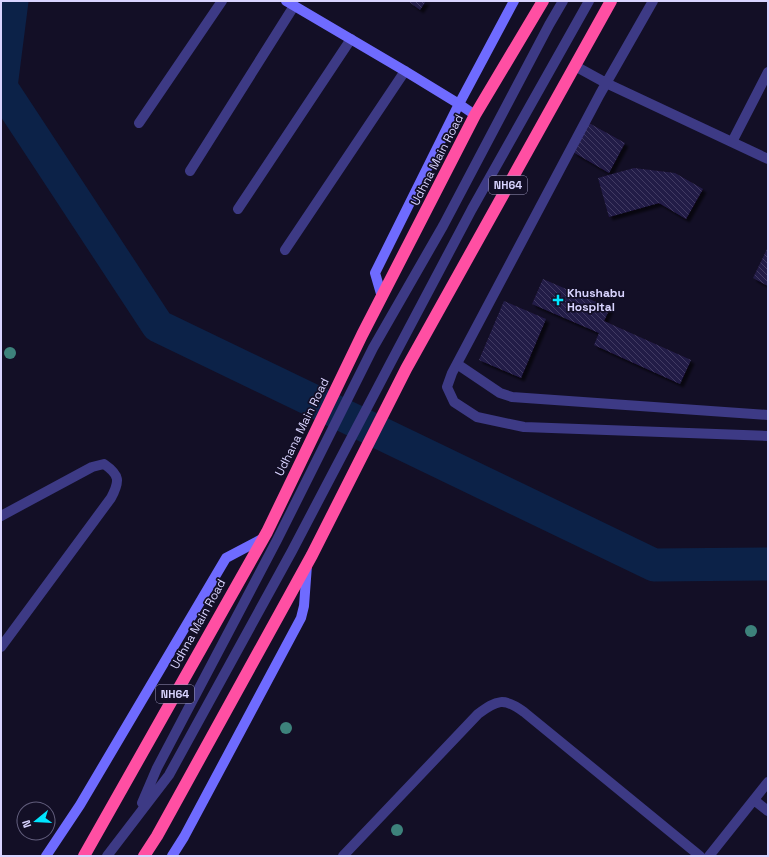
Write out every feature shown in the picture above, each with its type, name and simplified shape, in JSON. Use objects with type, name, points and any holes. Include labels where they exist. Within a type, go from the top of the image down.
[{"type":"highway","name":"Udhna Main Road","points":[[362,335],[476,115],[543,1]]},
{"type":"highway","name":"NH64","points":[[144,856],[161,829],[310,559],[406,369],[611,1]]},
{"type":"highway","name":"Udhana Main Road","points":[[264,536],[362,335]]},
{"type":"highway","name":"Udhna Main Road","points":[[84,856],[264,536]]},
{"type":"street","points":[[139,123],[222,1]]},
{"type":"street","points":[[382,297],[375,273],[459,104],[514,1]]},
{"type":"street","points":[[137,816],[157,768],[277,540],[373,348],[443,226],[563,1]]},
{"type":"street","points":[[108,856],[169,774],[292,551],[472,210],[589,1]]},
{"type":"street","points":[[653,1],[606,83],[457,364],[447,387],[454,402],[477,417],[524,427],[768,436]]},
{"type":"street","points":[[190,171],[290,3],[476,115]]},
{"type":"street","points":[[238,209],[351,39]]},
{"type":"street","points":[[574,66],[606,83],[768,159]]},
{"type":"street","points":[[285,250],[405,71]]},
{"type":"street","points":[[732,142],[768,72]]},
{"type":"street","points":[[457,364],[493,389],[512,397],[768,415]]},
{"type":"street","points":[[1,516],[92,466],[104,464],[113,470],[118,479],[117,487],[111,498],[1,648]]},
{"type":"street","points":[[46,856],[80,805],[226,558],[264,536]]},
{"type":"street","points":[[172,856],[184,837],[301,618],[310,559]]},
{"type":"street","points":[[343,856],[478,714],[495,703],[505,701],[513,703],[700,856]]},
{"type":"street","points":[[709,856],[768,782]]},
{"type":"street","points":[[754,800],[768,811]]},
{"type":"building","points":[[408,1],[426,1],[420,10]]},
{"type":"building","points":[[589,123],[625,143],[609,173],[573,152]]},
{"type":"building","points":[[634,168],[675,173],[703,189],[686,219],[659,203],[609,217],[598,178]]},
{"type":"building","points":[[768,247],[768,286],[753,278]]},
{"type":"building","points":[[543,279],[610,308],[604,321],[691,360],[680,384],[594,345],[599,333],[532,304]]},
{"type":"building","points":[[504,301],[546,319],[521,378],[479,360]]},
{"type":"waterway","points":[[12,1],[1,87],[158,326],[654,565],[768,564]]},
{"type":"place","name":"Khushabu Hospital","points":[[558,300]]}]
